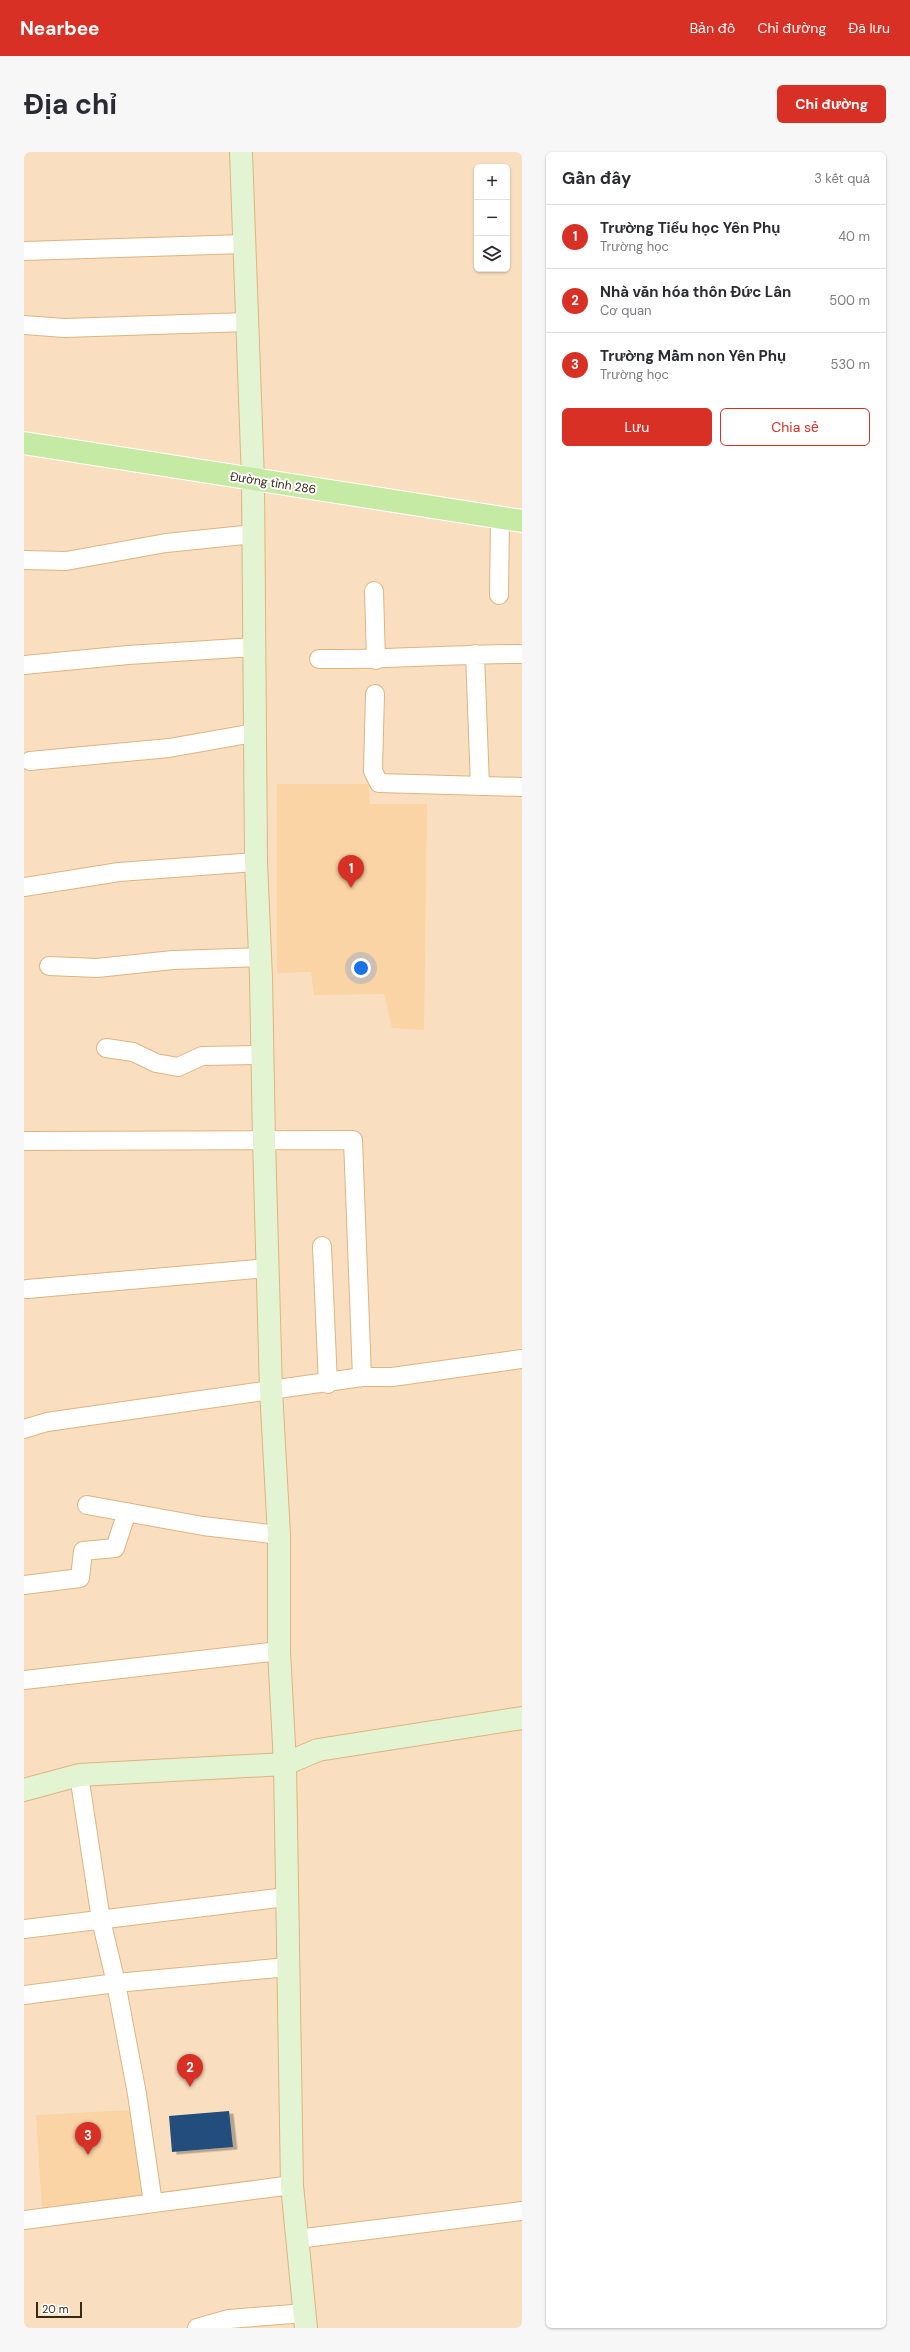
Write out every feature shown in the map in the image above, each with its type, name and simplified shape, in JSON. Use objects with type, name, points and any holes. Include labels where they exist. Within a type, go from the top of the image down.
[{"type":"main road","name":"Đường tỉnh 286","points":[[24,443],[522,521]]},
{"type":"street","points":[[197,2328],[229,2324],[305,2321],[292,2185],[286,1897],[285,1764],[279,1651],[279,1535],[271,1390],[260,957],[256,862],[253,480],[242,152]]},
{"type":"street","points":[[24,251],[245,244]]},
{"type":"street","points":[[24,325],[72,328],[248,322]]},
{"type":"street","points":[[499,595],[500,518]]},
{"type":"street","points":[[24,560],[66,561],[166,543],[254,534]]},
{"type":"street","points":[[374,591],[376,660]]},
{"type":"street","points":[[24,665],[128,655],[254,647]]},
{"type":"street","points":[[476,654],[480,786]]},
{"type":"street","points":[[319,659],[376,660],[476,654],[522,654]]},
{"type":"street","points":[[375,694],[373,771],[379,783],[522,787]]},
{"type":"street","points":[[30,761],[169,748],[254,733]]},
{"type":"street","points":[[24,887],[119,872],[256,862]]},
{"type":"street","points":[[48,966],[97,968],[173,960],[260,957]]},
{"type":"street","points":[[106,1048],[133,1052],[156,1063],[178,1066],[202,1056],[262,1055]]},
{"type":"street","points":[[24,1140],[353,1140],[362,1377]]},
{"type":"street","points":[[322,1246],[328,1384]]},
{"type":"street","points":[[27,1289],[268,1268]]},
{"type":"street","points":[[24,1429],[47,1422],[271,1390],[328,1384],[362,1377],[392,1377],[522,1359]]},
{"type":"street","points":[[87,1505],[203,1526],[279,1535]]},
{"type":"street","points":[[24,1585],[80,1578],[83,1551],[115,1548],[127,1512]]},
{"type":"street","points":[[24,1680],[279,1651]]},
{"type":"street","points":[[24,1790],[79,1775],[285,1764],[318,1750],[522,1718]]},
{"type":"street","points":[[79,1775],[101,1920],[116,1983],[137,2094],[153,2203]]},
{"type":"street","points":[[24,1929],[286,1897]]},
{"type":"street","points":[[24,1995],[116,1983],[288,1967]]},
{"type":"street","points":[[24,2220],[292,2185]]},
{"type":"street","points":[[297,2239],[522,2211]]},
{"type":"shaded area","points":[[277,784],[369,784],[370,804],[427,804],[424,1030],[392,1028],[384,994],[314,995],[311,972],[277,973]]},
{"type":"shaded area","points":[[132,2110],[142,2195],[42,2209],[36,2115]]},
{"type":"building","points":[[229,2111],[233,2147],[172,2152],[169,2116]]},
{"type":"place","name":"Trường Tiểu học Yên Phụ","points":[[351,888]]},
{"type":"place","name":"Nhà văn hóa thôn Đức Lân","points":[[190,2087]]},
{"type":"place","name":"Trường Mầm non Yên Phụ","points":[[88,2155]]}]
